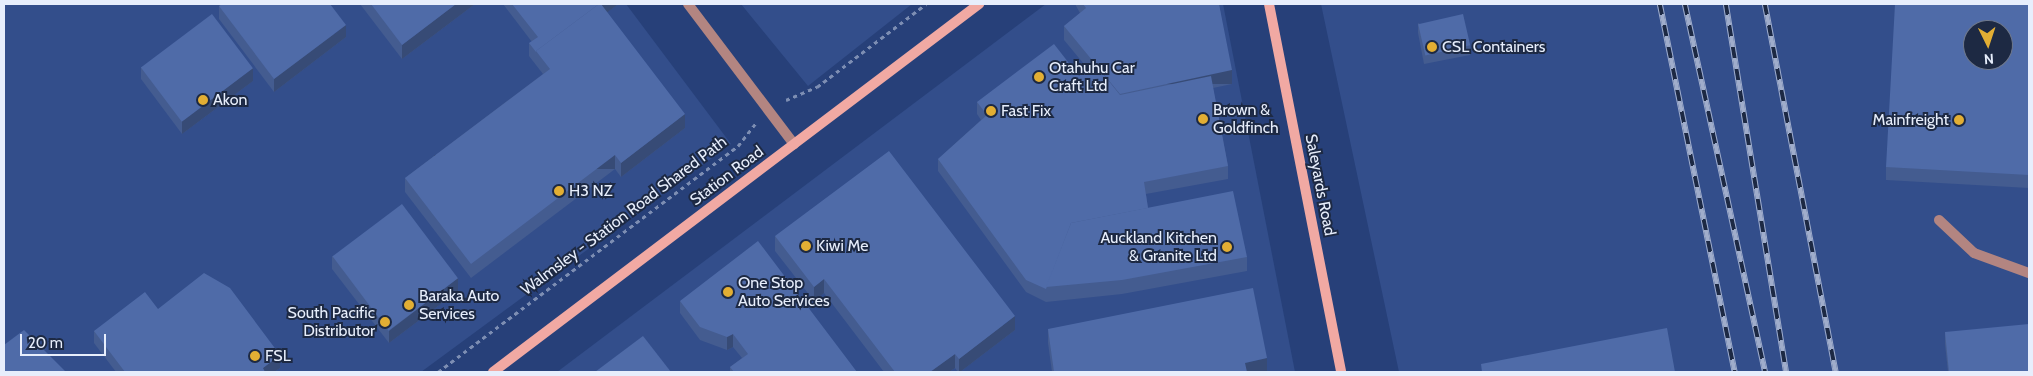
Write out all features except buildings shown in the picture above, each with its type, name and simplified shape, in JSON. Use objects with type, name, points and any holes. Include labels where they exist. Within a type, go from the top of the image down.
[{"type":"street","points":[[688,4],[794,144]]},
{"type":"street","name":"Station Road","points":[[493,372],[979,4]]},
{"type":"street","name":"Saleyards Road","points":[[1269,4],[1341,372]]},
{"type":"street","points":[[1939,220],[1974,253],[2029,273]]},
{"type":"path","points":[[792,96],[817,87],[926,4]]},
{"type":"path","name":"Walmsley - Station Road Shared Path","points":[[438,372],[738,146],[749,129]]},
{"type":"shaded area","points":[[4,4],[626,4],[731,144],[421,372],[4,372]]},
{"type":"shaded area","points":[[741,4],[912,4],[808,86]]},
{"type":"shaded area","points":[[1046,4],[1223,4],[1295,372],[557,372]]},
{"type":"shaded area","points":[[1321,4],[2029,4],[2029,372],[1399,372]]},
{"type":"railway","points":[[1660,4],[1735,372]]},
{"type":"railway","points":[[1685,4],[1765,372]]},
{"type":"railway","points":[[1726,4],[1786,372]]},
{"type":"railway","points":[[1765,4],[1836,372]]},
{"type":"place","name":"CSL Containers","points":[[1432,47]]},
{"type":"place","name":"Otahuhu Car Craft Ltd","points":[[1039,77]]},
{"type":"place","name":"Akon","points":[[203,100]]},
{"type":"place","name":"Fast Fix","points":[[991,111]]},
{"type":"place","name":"Brown & Goldfinch","points":[[1203,119]]},
{"type":"place","name":"Mainfreight","points":[[1959,120]]},
{"type":"place","name":"H3 NZ","points":[[559,191]]},
{"type":"place","name":"Kiwi Me","points":[[806,246]]},
{"type":"place","name":"Auckland Kitchen & Granite Ltd","points":[[1227,247]]},
{"type":"place","name":"One Stop Auto Services","points":[[728,292]]},
{"type":"place","name":"Baraka Auto Services","points":[[409,305]]},
{"type":"place","name":"South Pacific Distributor","points":[[385,322]]},
{"type":"place","name":"FSL","points":[[255,356]]}]
